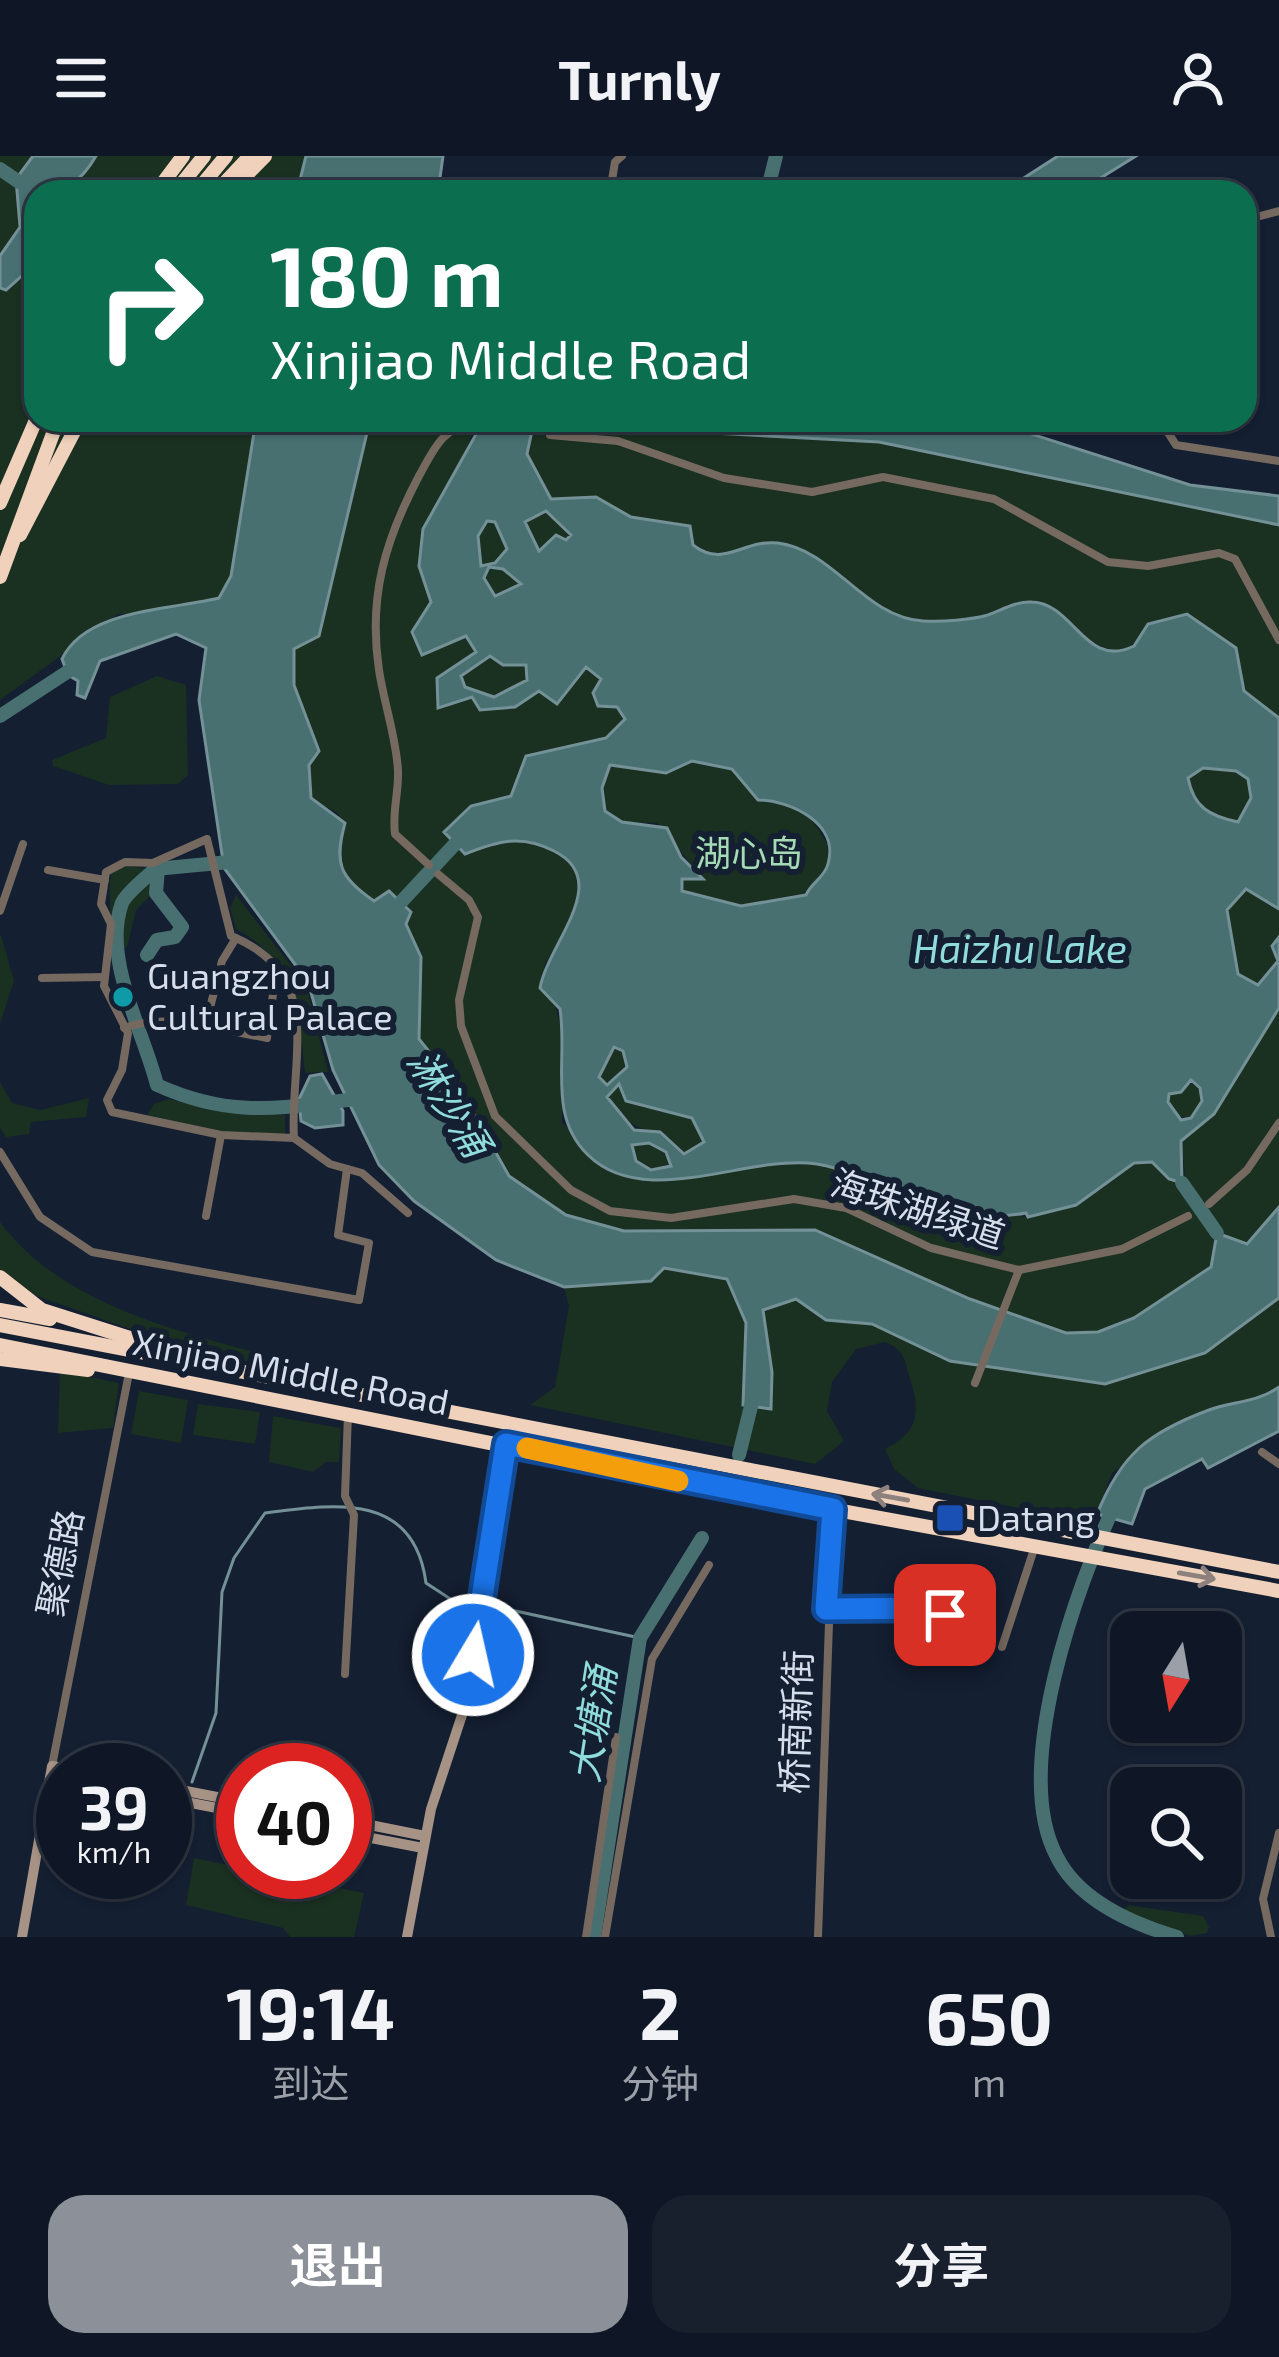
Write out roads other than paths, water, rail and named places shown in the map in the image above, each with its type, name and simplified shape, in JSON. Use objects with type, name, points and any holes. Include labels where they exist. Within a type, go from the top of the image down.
[{"type":"highway","points":[[185,180],[204,156]]},
{"type":"highway","points":[[206,180],[226,156]]},
{"type":"highway","points":[[227,180],[250,156]]},
{"type":"highway","points":[[242,180],[266,156]]},
{"type":"highway","points":[[0,503],[31,432]]},
{"type":"highway","points":[[2,571],[53,432]]},
{"type":"highway","points":[[2,571],[74,432]]},
{"type":"highway","points":[[0,1277],[42,1310],[208,1363]]},
{"type":"highway","points":[[0,1310],[119,1335]]},
{"type":"highway","name":"Xinjiao Middle Road","points":[[0,1325],[1279,1572]]},
{"type":"highway","name":"Xinjiao Middle Road","points":[[0,1345],[833,1509],[1279,1591]]},
{"type":"highway","points":[[0,1359],[130,1373]]},
{"type":"street","points":[[429,865],[394,834],[398,766],[378,669],[374,611],[380,562],[394,519],[447,432]]},
{"type":"street","points":[[1167,432],[1176,446],[1279,460]]},
{"type":"street","points":[[550,435],[618,441],[724,478],[812,492],[883,477],[994,499],[1108,562],[1148,566],[1219,554],[1234,559],[1279,640]]},
{"type":"street","points":[[236,938],[207,839],[153,863],[124,862],[106,872],[101,904],[111,924],[104,977],[124,1028],[122,1070],[107,1100],[112,1112],[220,1135],[294,1138],[330,1164],[362,1172],[407,1213]]},
{"type":"street","points":[[0,911],[23,844]]},
{"type":"street","points":[[48,870],[105,880]]},
{"type":"street","name":"海珠湖绿道","points":[[438,874],[469,900],[478,917],[459,1000],[461,1027],[477,1074],[510,1136],[571,1190],[633,1218],[671,1218],[761,1201],[846,1208],[931,1248],[1019,1270],[1122,1250],[1188,1216]]},
{"type":"street","points":[[236,938],[265,949],[277,965],[297,1025],[300,1077],[291,1092],[294,1138]]},
{"type":"street","points":[[205,1027],[221,961],[236,938]]},
{"type":"street","points":[[124,1028],[147,1020],[267,1038],[277,965]]},
{"type":"street","points":[[42,978],[104,977]]},
{"type":"street","points":[[1209,1204],[1247,1170],[1279,1123]]},
{"type":"street","points":[[206,1216],[220,1135]]},
{"type":"street","points":[[0,1152],[40,1217],[92,1252],[359,1300],[369,1243],[338,1234],[347,1168]]},
{"type":"street","points":[[975,1383],[1019,1270]]},
{"type":"street","name":"聚德路","points":[[61,1743],[130,1373]]},
{"type":"street","points":[[345,1674],[353,1512],[348,1502],[348,1412]]},
{"type":"street","points":[[407,1937],[424,1842],[465,1706],[506,1444]]},
{"type":"street","points":[[1262,1452],[1279,1464]]},
{"type":"street","name":"桥南新街","points":[[818,1937],[833,1509]]},
{"type":"street","points":[[1002,1647],[1035,1545]]},
{"type":"street","points":[[605,1937],[652,1660],[710,1565]]},
{"type":"street","points":[[826,1609],[944,1608],[949,1654]]},
{"type":"street","points":[[586,1937],[616,1737]]},
{"type":"street","points":[[372,1828],[424,1842]]},
{"type":"street","points":[[1271,1937],[1263,1899],[1279,1833]]},
{"type":"street","points":[[372,1838],[424,1842]]},
{"type":"street","name":"聚德路","points":[[22,1937],[36,1868]]},
{"type":"water","points":[[33,156],[96,156],[77,180],[24,180],[24,274],[6,290],[0,288],[0,256],[20,227],[16,179]]},
{"type":"water","points":[[306,156],[443,156],[440,180],[300,180]]},
{"type":"water","points":[[1058,156],[1136,156],[1097,180],[1021,180]]},
{"type":"water","name":"淋沙涌","points":[[254,432],[367,432],[319,636],[294,649],[294,685],[319,751],[309,765],[311,798],[345,823],[340,859],[353,884],[374,901],[389,891],[411,912],[406,924],[421,957],[419,1039],[463,1094],[509,1176],[566,1215],[624,1231],[815,1230],[970,1299],[1066,1333],[1098,1332],[1134,1318],[1211,1267],[1217,1233],[1247,1244],[1279,1207],[1279,1298],[1205,1353],[1105,1384],[950,1361],[872,1324],[826,1320],[796,1299],[763,1310],[772,1372],[771,1409],[743,1405],[746,1323],[727,1279],[664,1268],[651,1281],[564,1287],[496,1260],[414,1201],[379,1165],[333,1070],[308,982],[224,868],[199,700],[206,648],[176,634],[100,661],[85,698],[77,695],[78,681],[68,675],[62,659],[90,630],[131,614],[219,598],[231,576]]},
{"type":"water","name":"Haizhu Lake","points":[[477,432],[532,432],[527,454],[551,499],[596,497],[631,517],[690,526],[693,545],[714,554],[766,543],[798,548],[902,617],[965,619],[1032,602],[1059,613],[1091,643],[1117,651],[1134,646],[1148,624],[1187,614],[1236,648],[1244,691],[1279,718],[1279,909],[1246,889],[1227,910],[1238,974],[1258,985],[1278,961],[1272,946],[1279,937],[1279,1008],[1214,1114],[1181,1141],[1182,1183],[1169,1179],[1152,1162],[1134,1163],[1076,1205],[1028,1217],[1026,1213],[982,1216],[924,1207],[822,1165],[781,1163],[664,1180],[610,1171],[588,1155],[567,1123],[563,1105],[560,1009],[540,988],[572,914],[578,879],[571,864],[531,842],[509,841],[465,854],[444,832],[471,806],[511,796],[526,756],[606,738],[625,719],[617,707],[598,706],[593,693],[601,679],[586,667],[557,704],[539,691],[515,707],[480,710],[472,697],[438,708],[437,678],[476,652],[466,636],[422,655],[412,632],[431,602],[419,566],[423,529]],"holes":[[[546,511],[571,535],[566,540],[556,535],[539,551],[525,522]],[[487,521],[495,522],[507,549],[495,563],[481,566],[478,536]],[[489,567],[503,569],[521,584],[495,596],[484,578]],[[490,656],[503,665],[526,665],[527,680],[494,697],[465,687],[461,676]],[[692,761],[732,769],[758,800],[796,809],[819,825],[830,849],[826,869],[806,895],[741,906],[682,891],[682,879],[703,879],[681,857],[667,828],[622,822],[605,811],[602,788],[610,765],[666,773]],[[1203,768],[1236,771],[1248,779],[1251,798],[1238,822],[1199,804],[1188,778]],[[614,1047],[623,1051],[627,1067],[607,1085],[599,1077]],[[1191,1080],[1200,1088],[1202,1101],[1191,1118],[1181,1120],[1168,1102],[1169,1094],[1181,1092]],[[619,1084],[626,1101],[692,1118],[704,1142],[684,1154],[660,1132],[634,1130],[607,1097]],[[649,1143],[666,1152],[671,1166],[651,1170],[636,1161],[632,1145]]]},
{"type":"water","points":[[693,432],[1025,432],[1190,485],[1279,496],[1279,525],[879,442]]},
{"type":"water","points":[[322,1074],[343,1111],[343,1125],[315,1128],[301,1121],[299,1099],[310,1076]]},
{"type":"water","points":[[1279,1387],[1279,1431],[1208,1468],[1202,1459],[1145,1489],[1132,1524],[1097,1514],[1116,1476],[1153,1437],[1209,1410]]},
{"type":"waterway","points":[[770,180],[776,156]]},
{"type":"waterway","points":[[0,169],[19,182]]},
{"type":"waterway","points":[[0,716],[81,663]]},
{"type":"waterway","points":[[402,901],[455,844]]},
{"type":"waterway","points":[[240,861],[155,869],[122,903],[117,924],[121,970],[157,1085],[235,1107],[365,1098]]},
{"type":"waterway","points":[[147,955],[157,940],[175,937],[182,927],[156,893],[158,869]]},
{"type":"waterway","points":[[1182,1183],[1217,1233]]},
{"type":"waterway","name":"大塘涌","points":[[739,1455],[755,1390]]},
{"type":"waterway","points":[[1116,1502],[1084,1580],[1054,1678],[1041,1777],[1044,1820],[1057,1857],[1079,1886],[1125,1918],[1177,1937]]},
{"type":"waterway","points":[[192,1782],[216,1713],[222,1592],[234,1558],[265,1513],[343,1507],[388,1518],[405,1532],[418,1553],[426,1583],[455,1602],[474,1603]]},
{"type":"waterway","name":"大塘涌","points":[[594,1937],[640,1638],[702,1538]]},
{"type":"waterway","points":[[488,1605],[640,1638]]},
{"type":"place","name":"Guangzhou Cultural Palace","points":[[123,997]]},
{"type":"place","name":"Datang","points":[[950,1518]]},
{"type":"park label","name":"湖心岛","points":[[749,853]]}]
